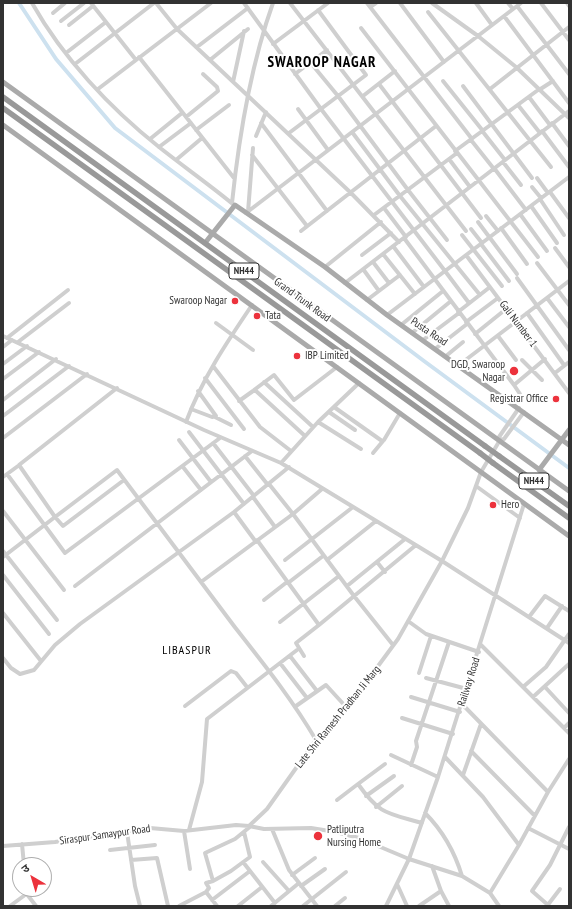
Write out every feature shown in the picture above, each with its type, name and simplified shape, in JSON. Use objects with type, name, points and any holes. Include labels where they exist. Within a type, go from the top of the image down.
[{"type":"highway","name":"Grand Trunk Road","points":[[3,97],[569,506]]},
{"type":"highway","name":"Grand Trunk Road","points":[[3,108],[569,518]]},
{"type":"main road","points":[[3,82],[500,440],[569,492]]},
{"type":"main road","points":[[3,125],[569,536]]},
{"type":"main road","points":[[205,243],[232,206]]},
{"type":"main road","name":"Pusta Road","points":[[232,206],[247,212],[325,267],[400,325],[519,408],[560,441],[569,445]]},
{"type":"main road","points":[[539,470],[569,430]]},
{"type":"street","points":[[32,3],[66,53],[114,106],[159,147],[232,206]]},
{"type":"street","points":[[53,13],[65,3]]},
{"type":"street","points":[[61,21],[84,3]]},
{"type":"street","points":[[75,64],[155,3],[176,29],[289,133],[374,215],[398,242]]},
{"type":"street","points":[[98,89],[211,3]]},
{"type":"street","points":[[244,3],[343,139],[470,303]]},
{"type":"street","points":[[232,206],[234,178],[248,96],[264,30],[273,3]]},
{"type":"street","points":[[290,3],[466,231]]},
{"type":"street","points":[[273,44],[328,3]]},
{"type":"street","points":[[367,3],[526,210]]},
{"type":"street","points":[[370,7],[376,3]]},
{"type":"street","points":[[400,3],[444,62]]},
{"type":"street","points":[[432,3],[478,36],[516,67],[569,118]]},
{"type":"street","points":[[476,3],[492,25]]},
{"type":"street","points":[[508,3],[512,9]]},
{"type":"street","points":[[540,3],[569,40]]},
{"type":"street","points":[[69,25],[92,4],[186,117],[234,178]]},
{"type":"street","points":[[247,212],[519,4],[546,44],[569,74]]},
{"type":"street","points":[[197,47],[248,8]]},
{"type":"street","points":[[289,133],[354,85],[366,74],[318,10]]},
{"type":"street","points":[[428,12],[551,167]]},
{"type":"street","points":[[504,16],[569,103]]},
{"type":"street","points":[[66,53],[106,22]]},
{"type":"street","points":[[490,89],[569,26]]},
{"type":"street","points":[[361,28],[538,257]]},
{"type":"street","points":[[210,60],[246,30],[233,82]]},
{"type":"street","points":[[295,74],[327,50]]},
{"type":"street","points":[[310,62],[338,96],[447,240]]},
{"type":"street","points":[[363,96],[395,71]]},
{"type":"street","points":[[186,117],[218,91],[217,87],[203,74]]},
{"type":"street","points":[[443,81],[483,131],[521,185]]},
{"type":"street","points":[[374,215],[440,166],[492,124],[553,81]]},
{"type":"street","points":[[379,84],[462,193],[489,237],[569,350]]},
{"type":"street","points":[[463,86],[532,178]]},
{"type":"street","points":[[529,97],[569,146]]},
{"type":"street","points":[[196,130],[229,105]]},
{"type":"street","points":[[518,105],[569,167]]},
{"type":"street","points":[[298,109],[328,150]]},
{"type":"street","points":[[345,283],[569,111]]},
{"type":"street","points":[[256,136],[266,112]]},
{"type":"street","points":[[150,139],[182,113]]},
{"type":"street","points":[[159,147],[190,123]]},
{"type":"street","points":[[261,123],[327,211]]},
{"type":"street","points":[[301,231],[436,126]]},
{"type":"street","points":[[352,132],[400,196],[456,263],[480,295]]},
{"type":"street","points":[[176,160],[202,138]]},
{"type":"street","points":[[247,212],[253,148]]},
{"type":"street","points":[[252,155],[307,226]]},
{"type":"street","points":[[449,159],[470,187]]},
{"type":"street","points":[[387,315],[569,177]]},
{"type":"street","points":[[537,178],[569,218]]},
{"type":"street","points":[[532,187],[564,235]]},
{"type":"street","points":[[531,206],[556,243]]},
{"type":"street","points":[[384,208],[443,292],[520,394]]},
{"type":"street","points":[[520,214],[547,251]]},
{"type":"street","points":[[486,216],[527,264]]},
{"type":"street","points":[[325,267],[381,222]]},
{"type":"street","points":[[471,229],[509,281]]},
{"type":"street","points":[[362,255],[390,233]]},
{"type":"street","points":[[462,234],[502,286]]},
{"type":"street","points":[[393,246],[424,287]]},
{"type":"street","points":[[555,248],[569,267]]},
{"type":"street","points":[[383,254],[415,294]]},
{"type":"street","name":"Gali Number 1","points":[[466,255],[569,393]]},
{"type":"street","points":[[373,262],[389,283]]},
{"type":"street","points":[[537,263],[569,305]]},
{"type":"street","points":[[363,269],[379,291]]},
{"type":"street","points":[[367,300],[400,275]]},
{"type":"street","points":[[459,365],[567,282],[569,288]]},
{"type":"street","points":[[423,340],[490,288]]},
{"type":"street","points":[[5,337],[68,290]]},
{"type":"street","points":[[400,325],[443,292]]},
{"type":"street","points":[[435,348],[498,298]]},
{"type":"street","points":[[547,298],[569,328]]},
{"type":"street","points":[[412,333],[451,301]]},
{"type":"street","points":[[18,342],[69,303]]},
{"type":"street","points":[[186,422],[198,391],[252,305]]},
{"type":"street","points":[[475,334],[506,309]]},
{"type":"street","points":[[527,313],[564,365]]},
{"type":"street","points":[[216,323],[253,350]]},
{"type":"street","points":[[498,336],[516,360]]},
{"type":"street","points":[[5,337],[56,359],[220,438],[289,467],[442,561],[569,643]]},
{"type":"street","points":[[3,347],[12,340]]},
{"type":"street","points":[[446,356],[463,342]]},
{"type":"street","points":[[3,364],[27,346]]},
{"type":"street","points":[[3,379],[39,352]]},
{"type":"street","points":[[3,400],[56,359]]},
{"type":"street","points":[[514,385],[544,359]]},
{"type":"street","points":[[522,360],[533,369],[542,380]]},
{"type":"street","points":[[555,373],[569,362]]},
{"type":"street","points":[[3,416],[69,366]]},
{"type":"street","points":[[213,366],[260,428],[291,451]]},
{"type":"street","points":[[240,401],[274,375],[294,400],[337,367]]},
{"type":"street","points":[[3,438],[87,374]]},
{"type":"street","points":[[206,378],[244,429]]},
{"type":"street","points":[[264,382],[313,427]]},
{"type":"street","points":[[281,463],[313,427],[359,383]]},
{"type":"street","points":[[117,388],[5,476],[66,553],[220,438]]},
{"type":"street","points":[[254,390],[305,436]]},
{"type":"street","points":[[198,391],[216,414],[215,417]]},
{"type":"street","points":[[334,407],[383,442]]},
{"type":"street","points":[[500,440],[499,437],[519,408]]},
{"type":"street","points":[[191,409],[215,417],[231,425]]},
{"type":"street","points":[[329,412],[355,430]]},
{"type":"street","points":[[500,440],[504,439],[524,412]]},
{"type":"street","points":[[373,453],[383,442],[400,413]]},
{"type":"street","points":[[318,422],[361,449]]},
{"type":"street","points":[[189,432],[244,504]]},
{"type":"street","points":[[179,440],[211,482]]},
{"type":"street","name":"Late Shri Ramesh Pradhan Ji Marg","points":[[213,881],[205,853],[233,840],[244,832],[267,809],[316,740],[346,708],[393,645],[442,561],[468,508],[481,472],[500,440]]},
{"type":"street","points":[[213,443],[275,527]]},
{"type":"street","points":[[75,586],[252,451]]},
{"type":"street","points":[[245,456],[293,514],[354,597],[393,645]]},
{"type":"street","points":[[18,466],[55,517],[64,526],[124,480]]},
{"type":"street","points":[[183,467],[201,490]]},
{"type":"street","points":[[3,658],[11,668],[20,674],[34,670],[55,645],[80,624],[234,512],[289,467]]},
{"type":"street","points":[[57,620],[4,554],[25,540],[117,470],[138,500],[296,706],[316,740]]},
{"type":"street","points":[[476,486],[520,518]]},
{"type":"street","points":[[201,582],[293,514],[322,488]]},
{"type":"street","name":"Railway Road","points":[[386,906],[408,859],[445,757],[524,504]]},
{"type":"street","points":[[285,560],[352,507]]},
{"type":"street","points":[[3,511],[64,590]]},
{"type":"street","points":[[234,512],[319,625]]},
{"type":"street","points":[[326,560],[376,521]]},
{"type":"street","points":[[346,586],[406,539]]},
{"type":"street","points":[[304,656],[296,643],[385,572],[416,545]]},
{"type":"street","points":[[264,600],[323,556]]},
{"type":"street","points":[[377,562],[385,572]]},
{"type":"street","points":[[3,575],[49,634]]},
{"type":"street","points":[[280,622],[339,576]]},
{"type":"street","points":[[529,617],[543,597],[548,598],[569,611]]},
{"type":"street","points":[[547,628],[562,606]]},
{"type":"street","points":[[3,613],[41,661]]},
{"type":"street","points":[[408,621],[431,636],[479,652]]},
{"type":"street","points":[[523,687],[546,667],[569,634]]},
{"type":"street","points":[[419,673],[431,636]]},
{"type":"street","points":[[411,764],[417,747],[416,741],[449,642]]},
{"type":"street","points":[[481,645],[569,733]]},
{"type":"street","points":[[189,830],[202,782],[207,719],[247,687],[298,650]]},
{"type":"street","points":[[290,656],[317,691]]},
{"type":"street","points":[[280,663],[307,698]]},
{"type":"street","points":[[534,697],[569,664]]},
{"type":"street","points":[[185,706],[231,671],[236,673],[247,687]]},
{"type":"street","points":[[426,678],[467,689]]},
{"type":"street","points":[[296,706],[327,685],[346,708]]},
{"type":"street","points":[[545,687],[569,713]]},
{"type":"street","points":[[410,696],[460,712]]},
{"type":"street","points":[[462,704],[548,792]]},
{"type":"street","points":[[402,718],[452,734]]},
{"type":"street","points":[[564,728],[569,723]]},
{"type":"street","points":[[463,776],[482,724]]},
{"type":"street","points":[[471,751],[535,816]]},
{"type":"street","points":[[391,755],[438,777]]},
{"type":"street","points":[[445,757],[496,813],[519,845]]},
{"type":"street","points":[[490,893],[519,845],[548,792],[569,759]]},
{"type":"street","points":[[337,800],[385,764]]},
{"type":"street","points":[[366,796],[394,776]]},
{"type":"street","points":[[358,784],[366,796],[376,806],[390,814],[422,823]]},
{"type":"street","points":[[376,806],[402,786]]},
{"type":"street","points":[[425,813],[435,823],[455,857],[462,876]]},
{"type":"street","name":"Siraspur Samaypur Road","points":[[3,846],[55,842],[158,827],[184,831],[250,826],[264,830],[311,828],[360,838],[408,859],[462,876],[490,893],[499,906]]},
{"type":"street","points":[[560,889],[547,905],[532,891],[550,865],[569,827]]},
{"type":"street","points":[[528,828],[569,849]]},
{"type":"street","points":[[272,829],[286,865],[292,875],[317,906]]},
{"type":"street","points":[[184,831],[190,869]]},
{"type":"street","points":[[127,832],[140,906]]},
{"type":"street","points":[[180,906],[206,892],[209,888],[206,883],[213,881],[250,857],[244,832]]},
{"type":"street","points":[[22,844],[23,857]]},
{"type":"street","points":[[110,850],[155,845]]},
{"type":"street","points":[[292,875],[315,858]]},
{"type":"street","points":[[131,860],[157,859],[168,906]]},
{"type":"street","points":[[243,862],[275,902]]},
{"type":"street","points":[[263,862],[289,891]]},
{"type":"street","points":[[432,866],[441,891],[449,906]]},
{"type":"street","points":[[271,906],[289,891],[325,869]]},
{"type":"street","points":[[212,900],[250,871]]},
{"type":"street","points":[[303,906],[346,872]]},
{"type":"street","points":[[397,884],[407,906]]},
{"type":"street","points":[[238,906],[262,887]]},
{"type":"street","points":[[421,906],[441,891]]},
{"type":"street","points":[[206,892],[216,906]]},
{"type":"street","points":[[10,906],[20,897]]},
{"type":"street","points":[[30,897],[36,906]]},
{"type":"street","points":[[335,906],[345,898]]},
{"type":"waterway","points":[[19,3],[56,59],[115,128],[424,361],[569,468]]},
{"type":"place","name":"Swaroop Nagar","points":[[235,301]]},
{"type":"place","name":"Tata","points":[[257,316]]},
{"type":"place","name":"IBP Limited","points":[[297,356]]},
{"type":"place","name":"DGD, Swaroop Nagar","points":[[514,371]]},
{"type":"place","name":"Registrar Office","points":[[556,399]]},
{"type":"place","name":"Hero","points":[[493,505]]},
{"type":"place","name":"Patliputra Nursing Home","points":[[318,836]]},
{"type":"district","name":"SWAROOP NAGAR","points":[[322,63]]},
{"type":"district","name":"LIBASPUR","points":[[187,651]]}]
